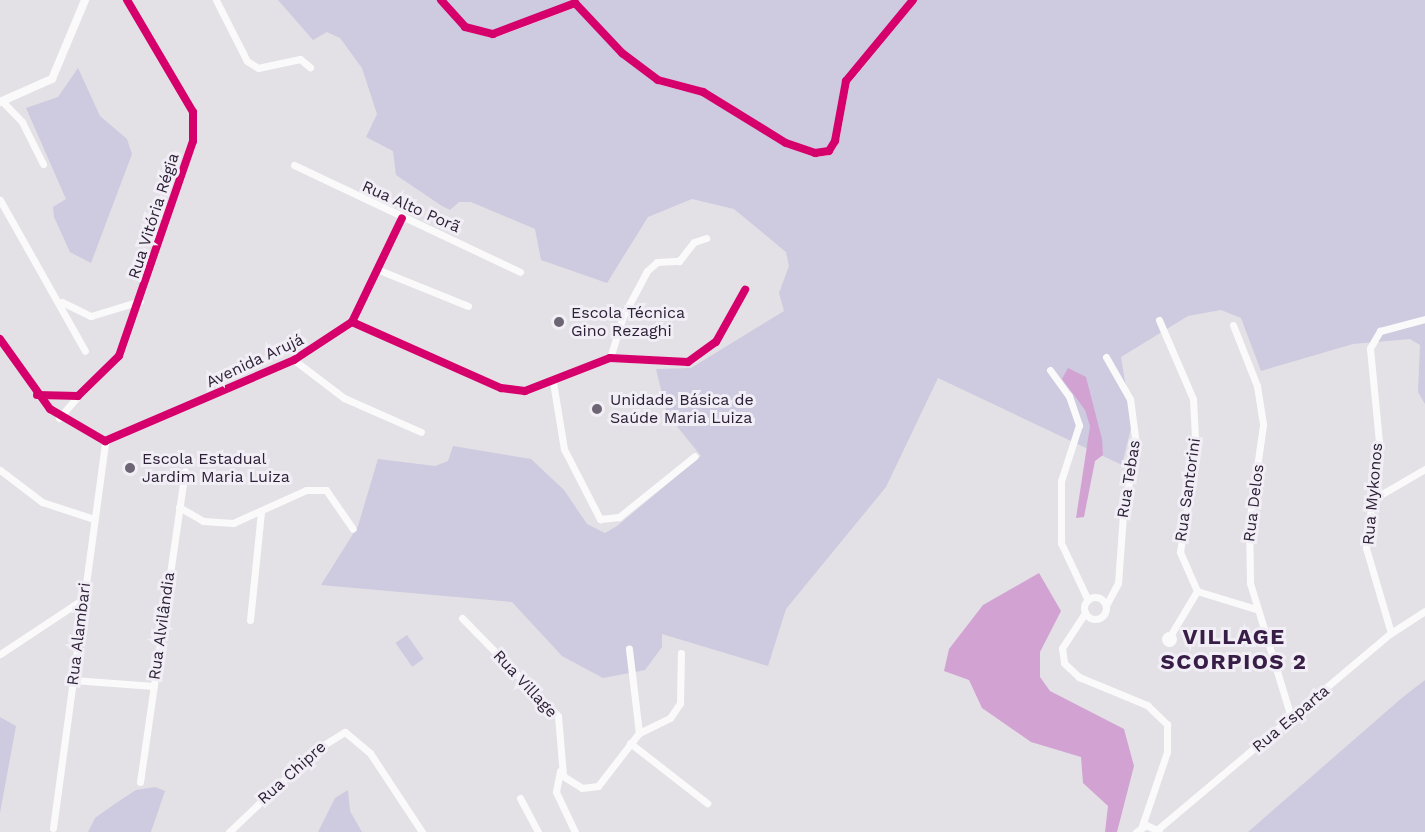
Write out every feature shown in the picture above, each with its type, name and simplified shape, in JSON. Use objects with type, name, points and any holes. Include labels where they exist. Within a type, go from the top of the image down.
[{"type":"street","points":[[43,164],[22,122],[1,101],[52,79],[85,0]]},
{"type":"street","name":"Rua Vitória Régia","points":[[59,418],[119,356],[140,301],[194,124],[188,99],[127,0]]},
{"type":"street","points":[[216,0],[247,61],[258,68],[300,58],[310,67]]},
{"type":"street","points":[[441,0],[465,27],[493,34],[575,3],[622,53],[658,80],[703,92],[786,143],[815,153],[829,151],[835,141],[846,81],[913,0]]},
{"type":"street","name":"Rua Alto Porã","points":[[294,165],[520,272]]},
{"type":"street","points":[[0,200],[60,300],[85,351]]},
{"type":"street","points":[[402,218],[379,270],[352,322],[501,388],[525,391],[610,358],[688,362],[716,342],[745,290]]},
{"type":"street","points":[[610,358],[634,293],[647,271],[668,260],[679,261],[694,242],[706,238]]},
{"type":"street","points":[[379,270],[468,306]]},
{"type":"street","points":[[60,300],[91,316],[140,301]]},
{"type":"street","name":"Rua Santorini","points":[[1159,320],[1193,399],[1196,456],[1180,552],[1197,591]]},
{"type":"street","name":"Rua Mykonos","points":[[1391,633],[1366,548],[1378,442],[1371,341],[1380,331],[1425,320]]},
{"type":"street","name":"Avenida Arujá","points":[[105,441],[294,360],[352,322]]},
{"type":"street","name":"Rua Delos","points":[[1233,325],[1261,406],[1247,553],[1256,609],[1291,717]]},
{"type":"street","points":[[0,339],[37,395],[59,418],[105,441]]},
{"type":"street","name":"Rua Tebas","points":[[1106,357],[1130,399],[1137,444],[1123,514],[1118,583],[1106,606]]},
{"type":"street","points":[[294,360],[344,398],[421,432]]},
{"type":"street","points":[[1050,370],[1070,396],[1079,425],[1061,481],[1060,543],[1088,600],[1085,613],[1062,648],[1064,663],[1079,676],[1147,705],[1167,724],[1166,759],[1142,826],[1136,832]]},
{"type":"street","points":[[552,382],[564,449],[600,519],[619,517],[695,456]]},
{"type":"street","points":[[37,395],[78,396]]},
{"type":"street","name":"Rua Alambari","points":[[53,828],[105,441]]},
{"type":"street","points":[[1370,501],[1425,469]]},
{"type":"street","points":[[0,470],[42,502],[94,519]]},
{"type":"street","name":"Rua Alvilândia","points":[[140,782],[185,471]]},
{"type":"street","points":[[180,507],[217,523],[244,520],[306,490],[326,490],[353,529]]},
{"type":"street","points":[[250,620],[261,512]]},
{"type":"street","points":[[1170,636],[1197,591],[1256,609]]},
{"type":"street","points":[[1085,613],[1101,618],[1106,606],[1099,597],[1088,600]]},
{"type":"street","points":[[0,654],[83,599]]},
{"type":"street","name":"Rua Esparta","points":[[1158,831],[1391,633],[1425,611]]},
{"type":"street","name":"Rua Village","points":[[462,618],[558,716],[561,768],[556,792],[575,832]]},
{"type":"street","points":[[629,649],[639,733]]},
{"type":"street","points":[[561,768],[573,785],[598,786],[639,733],[664,723],[680,703],[681,653]]},
{"type":"street","points":[[73,680],[154,686]]},
{"type":"street","name":"Rua Chipre","points":[[229,832],[314,751],[345,732],[370,753],[422,832]]},
{"type":"street","points":[[630,743],[707,803]]},
{"type":"street","points":[[520,798],[538,832]]},
{"type":"street","points":[[1142,826],[1158,831]]},
{"type":"shaded area","points":[[278,0],[1425,0],[1425,404],[1418,392],[1420,345],[1410,339],[1353,344],[1261,371],[1241,318],[1221,310],[1188,316],[1121,357],[1132,424],[1122,465],[938,378],[886,487],[786,609],[768,666],[662,634],[662,647],[645,670],[603,678],[562,656],[512,602],[321,585],[358,526],[378,459],[435,466],[448,461],[453,446],[531,459],[564,490],[587,524],[605,533],[617,526],[701,456],[667,414],[656,369],[691,368],[784,311],[779,293],[789,266],[786,252],[734,209],[692,199],[648,217],[607,283],[541,260],[535,229],[471,202],[459,202],[450,210],[396,175],[393,151],[366,137],[377,114],[362,68],[340,38],[327,32],[313,40]]},
{"type":"shaded area","points":[[78,68],[100,116],[127,139],[132,154],[91,263],[70,252],[54,217],[53,207],[66,199],[26,108],[58,97]]},
{"type":"shaded area","points":[[1068,368],[1086,377],[1102,439],[1103,455],[1095,461],[1084,517],[1076,518],[1090,426],[1085,410],[1062,379]]},
{"type":"shaded area","points":[[1039,573],[1061,611],[1040,652],[1040,677],[1050,691],[1124,729],[1134,766],[1117,832],[1105,832],[1108,806],[1083,783],[1081,757],[1031,742],[982,708],[969,680],[944,671],[949,649],[983,605]]},
{"type":"shaded area","points":[[407,635],[424,659],[412,667],[396,643]]},
{"type":"shaded area","points":[[1425,680],[1425,832],[1248,832],[1403,697]]},
{"type":"shaded area","points":[[0,717],[16,726],[0,813]]},
{"type":"shaded area","points":[[155,787],[165,791],[151,832],[88,832],[95,818],[116,803],[136,790]]},
{"type":"shaded area","points":[[348,790],[350,811],[362,832],[318,832],[335,798]]},
{"type":"cycle path","points":[[37,395],[78,396],[119,356],[193,141],[193,112],[127,0]]},
{"type":"cycle path","points":[[441,0],[465,27],[493,34],[575,3],[622,53],[658,80],[703,92],[786,143],[815,153],[829,151],[835,141],[846,81],[913,0]]},
{"type":"cycle path","points":[[0,339],[50,409],[105,441],[294,360],[352,322],[402,218]]},
{"type":"cycle path","points":[[352,322],[501,388],[525,391],[610,358],[688,362],[716,342],[745,290]]},
{"type":"place","name":"Escola Técnica Gino Rezaghi","points":[[559,322]]},
{"type":"place","name":"Unidade Básica de Saúde Maria Luiza","points":[[597,409]]},
{"type":"place","name":"Escola Estadual Jardim Maria Luiza","points":[[130,468]]},
{"type":"district","name":"VILLAGE SCORPIOS 2","points":[[1234,648]]}]
